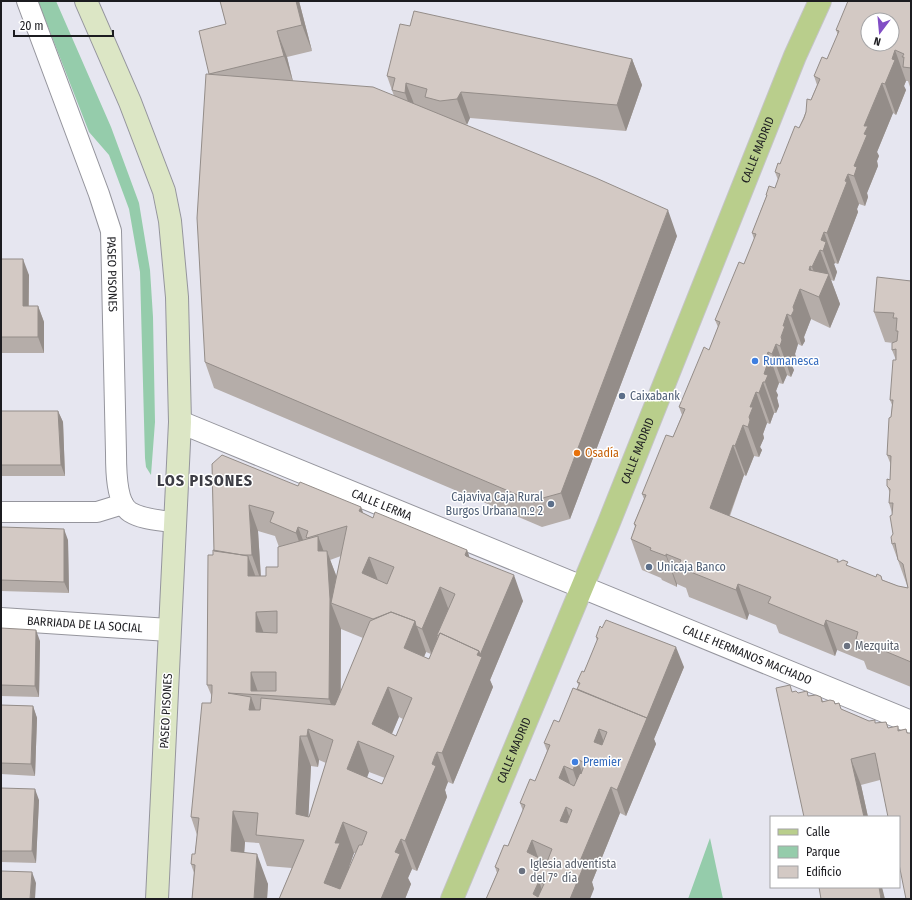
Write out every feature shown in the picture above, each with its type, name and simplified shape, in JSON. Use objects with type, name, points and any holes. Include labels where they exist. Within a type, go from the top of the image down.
[{"type":"main road","name":"PASEO PISONES","points":[[86,1],[130,102],[164,191],[170,221],[177,297],[180,422],[157,899]]},
{"type":"main road","name":"CALLE MADRID","points":[[452,899],[582,587],[792,63],[820,1]]},
{"type":"street","name":"CALLE LERMA","points":[[180,422],[582,587]]},
{"type":"street","name":"CALLE HERMANOS MACHADO","points":[[582,587],[911,722]]},
{"type":"street","name":"BARRIADA DE LA SOCIAL","points":[[1,619],[169,630]]},
{"type":"lane","name":"PASEO PISONES","points":[[27,1],[100,194],[111,231],[117,478],[123,504]]},
{"type":"lane","points":[[1,512],[97,512],[123,504],[129,511],[138,515],[176,523]]},
{"type":"green space","points":[[38,1],[56,1],[111,127],[139,203],[150,270],[153,317],[155,422],[151,475],[146,467],[145,458],[140,272],[129,209],[109,155],[89,132]]},
{"type":"green space","points":[[710,838],[723,899],[688,899]]},
{"type":"building","points":[[220,1],[296,1],[302,25],[277,31],[284,56],[209,74],[199,31],[226,24]]},
{"type":"building","points":[[848,1],[911,1],[911,68],[903,67],[904,57],[902,57],[904,54],[900,52],[900,12],[860,12],[860,52],[894,52],[892,59],[895,60],[885,84],[882,83],[864,126],[868,126],[864,134],[867,135],[854,166],[857,167],[854,176],[848,174],[845,181],[847,182],[827,233],[824,232],[821,240],[826,242],[823,251],[820,250],[812,267],[810,266],[809,270],[829,274],[819,297],[800,289],[791,316],[787,314],[783,326],[785,326],[781,337],[782,340],[780,346],[776,344],[772,354],[768,352],[764,364],[767,365],[764,374],[768,375],[765,382],[763,382],[759,393],[756,392],[750,407],[753,407],[749,417],[750,420],[748,427],[743,425],[735,446],[733,445],[710,508],[838,560],[837,562],[843,560],[848,562],[846,565],[876,577],[877,574],[881,576],[882,580],[908,588],[903,564],[898,560],[895,543],[892,544],[891,537],[893,534],[890,516],[892,515],[893,503],[889,503],[890,489],[887,486],[887,479],[890,480],[891,456],[887,455],[889,418],[891,417],[893,400],[890,400],[893,360],[896,360],[896,349],[892,350],[892,343],[897,341],[897,318],[893,318],[894,313],[874,312],[877,277],[911,281],[911,662],[856,639],[858,632],[826,620],[824,626],[768,603],[771,597],[738,584],[736,590],[678,567],[681,560],[650,550],[651,548],[631,539],[636,525],[634,524],[646,495],[642,494],[666,435],[673,437],[685,409],[679,407],[704,347],[709,350],[720,322],[715,320],[739,262],[744,264],[756,234],[752,233],[769,186],[775,188],[780,174],[775,172],[778,163],[780,164],[795,126],[799,128],[804,118],[807,99],[811,100],[820,79],[814,76],[822,57],[827,59],[839,31],[836,30]]},
{"type":"building","points":[[414,11],[632,59],[617,105],[461,92],[457,99],[440,101],[425,97],[427,89],[406,83],[405,93],[392,90],[395,78],[387,76],[400,24],[410,26]]},
{"type":"building","points":[[206,74],[373,87],[596,178],[668,210],[561,493],[532,501],[205,362],[197,218]]},
{"type":"building","points":[[1,259],[23,259],[23,306],[38,306],[38,337],[1,337]]},
{"type":"building","points":[[1,411],[58,411],[61,465],[1,465]]},
{"type":"building","points":[[222,455],[298,486],[300,482],[361,507],[359,511],[373,518],[375,512],[467,550],[466,556],[514,575],[480,655],[479,651],[440,633],[438,636],[437,635],[455,594],[440,587],[422,629],[416,626],[415,621],[391,612],[373,619],[331,603],[347,526],[307,538],[308,531],[298,527],[296,533],[270,522],[274,512],[249,505],[252,555],[214,551],[212,464]],"holes":[[[369,557],[394,567],[387,584],[362,573]]]},
{"type":"building","points":[[1,527],[64,529],[64,582],[1,580]]},
{"type":"building","points":[[318,536],[318,551],[327,551],[330,599],[329,699],[228,693],[251,697],[249,710],[260,710],[261,698],[335,705],[370,621],[391,612],[415,621],[404,648],[429,659],[440,633],[479,651],[477,655],[482,657],[442,753],[437,752],[435,756],[432,764],[436,766],[405,841],[401,839],[395,852],[400,854],[381,899],[279,899],[304,840],[256,835],[258,813],[233,811],[231,851],[257,854],[254,899],[192,899],[195,865],[191,864],[192,854],[195,854],[199,818],[191,817],[202,703],[211,703],[212,692],[212,685],[207,685],[208,555],[213,555],[213,550],[248,556],[248,576],[266,576],[266,567],[278,567],[278,547]],"holes":[[[277,611],[277,633],[256,632],[256,612]],[[251,672],[276,672],[276,691],[251,691]],[[388,687],[412,698],[396,736],[372,724]],[[308,729],[333,740],[309,817],[296,814],[300,736],[307,736]],[[358,741],[394,756],[382,784],[347,769]],[[343,822],[367,832],[362,845],[359,845],[340,889],[324,883],[340,843],[335,843]]]},
{"type":"building","points":[[606,620],[676,647],[647,718],[577,689],[580,683],[577,682],[582,671],[584,672],[598,638],[596,637],[600,626],[602,628]]},
{"type":"building","points":[[1,628],[36,630],[35,686],[1,685]]},
{"type":"building","points":[[790,685],[792,692],[796,691],[798,693],[807,691],[808,696],[816,695],[821,697],[822,702],[830,700],[834,701],[835,704],[839,703],[841,709],[869,721],[875,720],[875,723],[886,722],[888,728],[898,726],[898,731],[906,729],[907,733],[911,733],[911,899],[906,899],[900,869],[900,816],[888,816],[875,753],[851,759],[864,816],[804,816],[776,688]]},
{"type":"building","points":[[573,688],[647,718],[617,790],[611,787],[580,861],[585,863],[570,899],[486,899],[499,869],[495,867],[504,845],[508,846],[525,805],[520,803],[530,779],[535,781],[550,745],[544,743],[554,720],[559,722]],"holes":[[[599,729],[607,732],[602,745],[594,742]],[[577,759],[585,763],[574,786],[559,778],[564,766],[573,770]],[[566,807],[572,810],[567,823],[560,821]],[[532,840],[552,849],[547,862],[527,852]],[[539,881],[544,884],[538,897],[533,894]]]},
{"type":"building","points":[[1,705],[33,706],[31,764],[1,763]]},
{"type":"building","points":[[1,788],[35,789],[32,851],[1,851]]},
{"type":"building","points":[[1,871],[32,872],[30,899],[1,899]]},
{"type":"building","points":[[819,888],[879,888],[881,899],[821,899]]},
{"type":"place","name":"Rumanesca","points":[[755,361]]},
{"type":"place","name":"Caixabank","points":[[622,396]]},
{"type":"place","name":"Osadía","points":[[577,453]]},
{"type":"place","name":"Cajaviva Caja Rural Burgos Urbana n.º 2","points":[[551,504]]},
{"type":"place","name":"Unicaja Banco","points":[[649,567]]},
{"type":"place","name":"Mezquita","points":[[847,646]]},
{"type":"place","name":"Premier","points":[[575,762]]},
{"type":"place","name":"Iglesia adventista del 7° día","points":[[522,871]]},
{"type":"district","name":"LOS PISONES","points":[[205,480]]}]
